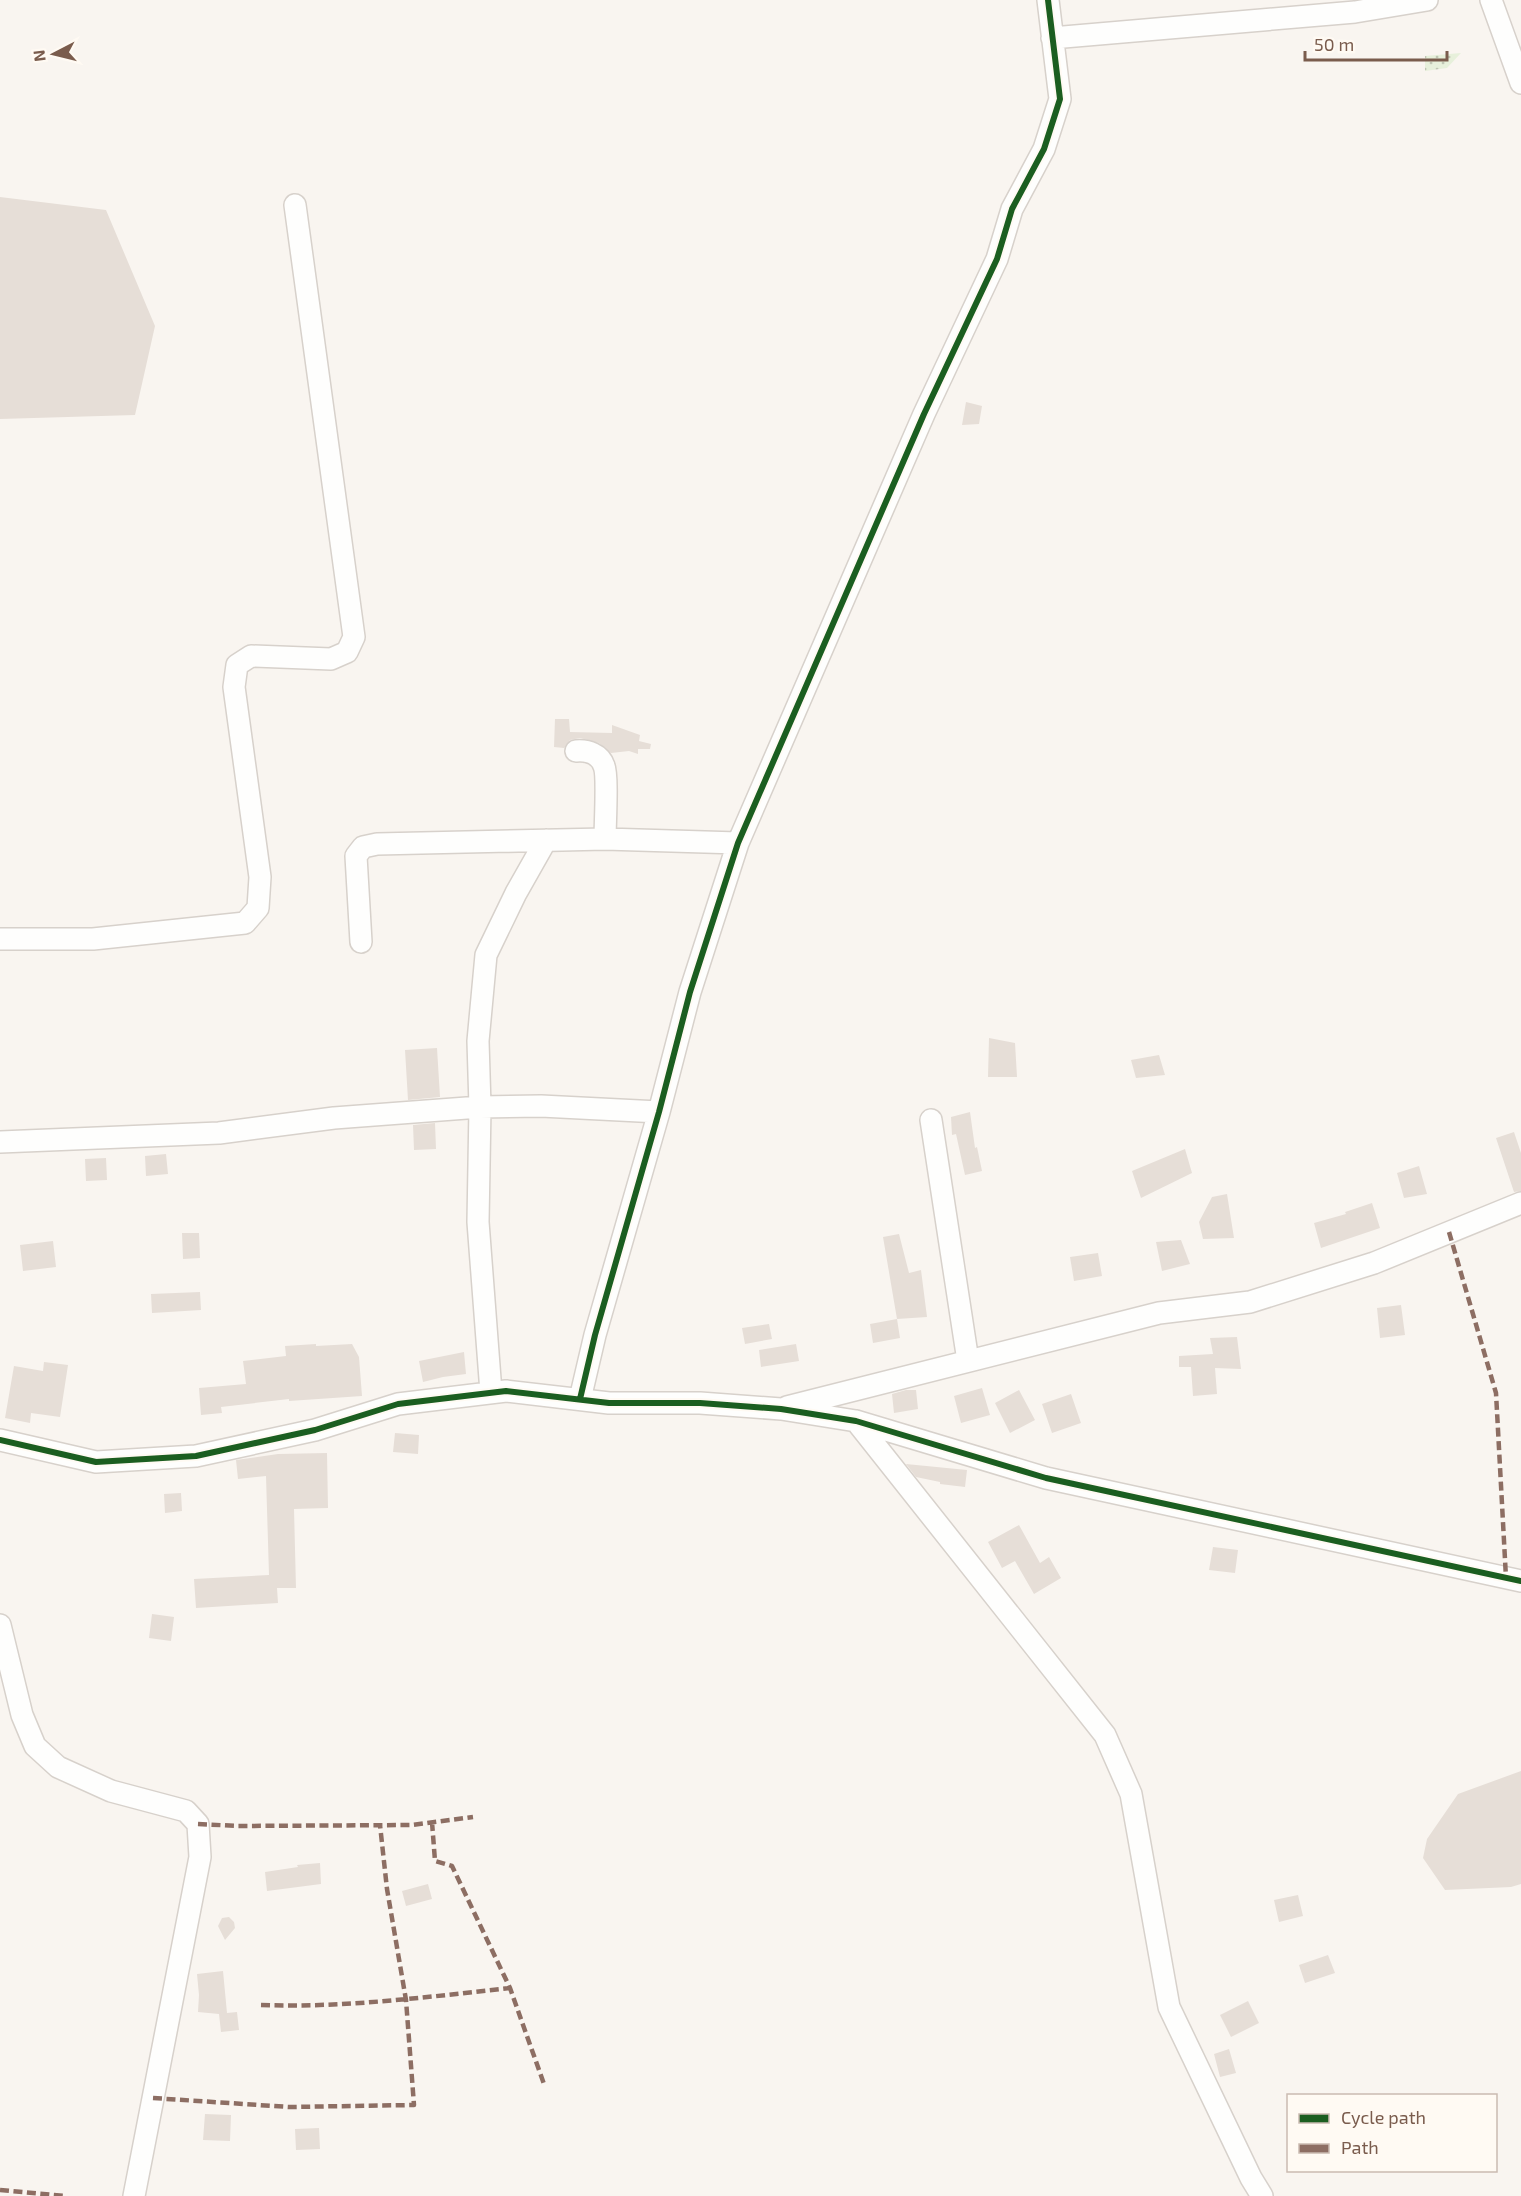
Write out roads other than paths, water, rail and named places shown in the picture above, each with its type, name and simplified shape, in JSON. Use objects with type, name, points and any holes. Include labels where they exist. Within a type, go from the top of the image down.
[{"type":"street","points":[[580,1399],[595,1335],[659,1112],[690,992],[738,843],[924,414],[997,259],[1012,209],[1044,149],[1059,99],[1048,0]]},
{"type":"street","points":[[1052,38],[1355,12],[1426,0]]},
{"type":"street","points":[[1491,0],[1521,83]]},
{"type":"street","points":[[0,939],[93,939],[245,923],[258,908],[260,877],[234,687],[237,665],[251,656],[332,659],[346,652],[354,637],[295,205]]},
{"type":"street","points":[[576,751],[584,750],[596,755],[605,766],[605,839]]},
{"type":"street","points":[[361,942],[356,856],[363,847],[377,844],[605,839],[738,843]]},
{"type":"street","points":[[491,1392],[478,1222],[480,1107],[478,1041],[486,955],[516,893],[546,840]]},
{"type":"street","points":[[0,1142],[219,1133],[334,1118],[480,1107],[541,1106],[659,1112]]},
{"type":"street","points":[[931,1120],[968,1360]]},
{"type":"street","points":[[781,1409],[1160,1313],[1250,1302],[1374,1263],[1521,1203]]},
{"type":"street","points":[[0,1440],[96,1462],[196,1456],[315,1431],[398,1404],[506,1391],[609,1403],[700,1403],[781,1409],[856,1421],[1046,1478],[1521,1581]]},
{"type":"street","points":[[856,1421],[1105,1735],[1131,1794],[1169,2007],[1251,2178],[1263,2196]]},
{"type":"street","points":[[0,1625],[22,1715],[35,1746],[58,1767],[111,1791],[186,1811],[198,1824],[200,1857],[134,2196]]}]
